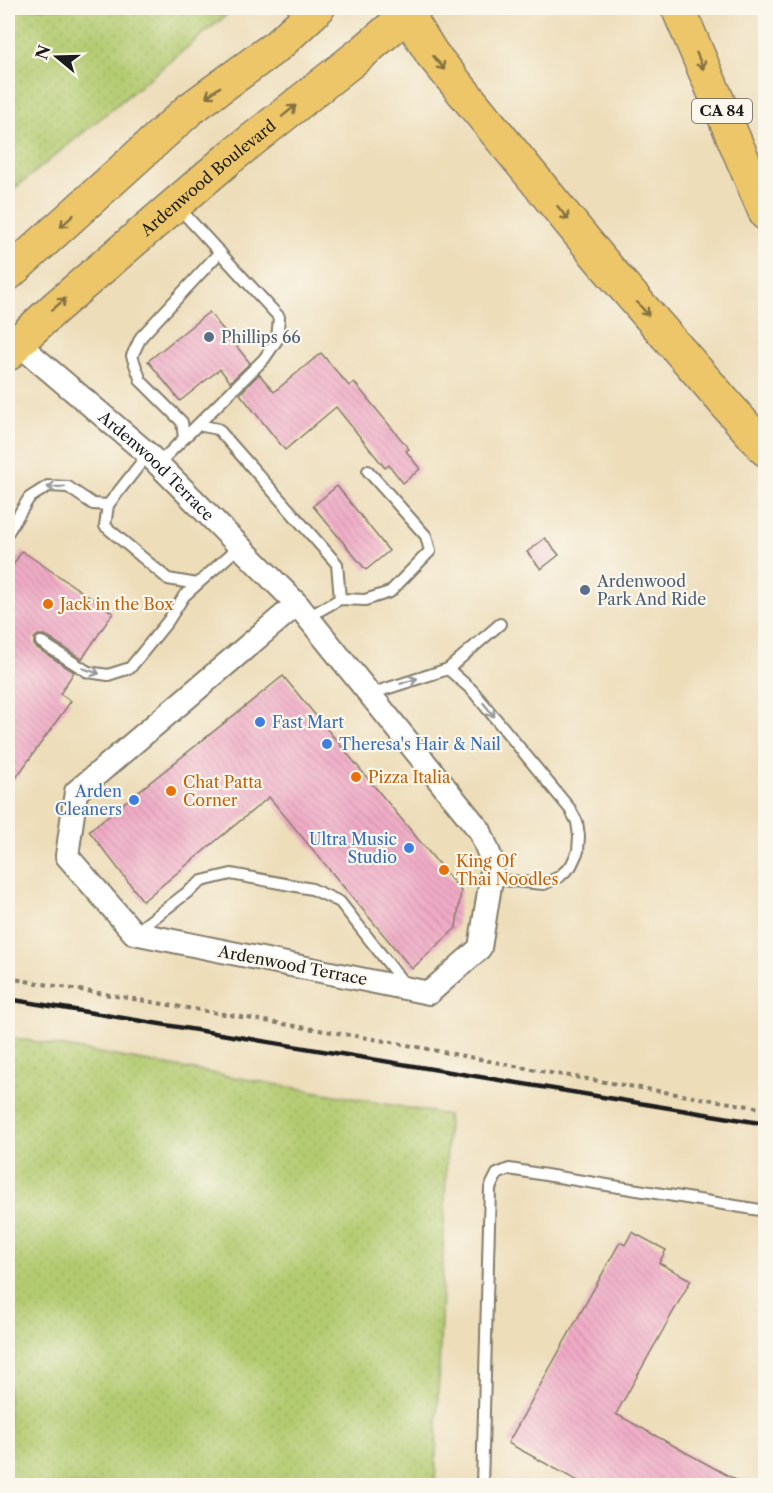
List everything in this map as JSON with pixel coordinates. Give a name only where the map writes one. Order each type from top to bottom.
[{"type":"main road","points":[[8,274],[190,109],[278,45],[318,8]]},
{"type":"main road","name":"CA 84","points":[[678,8],[765,214]]},
{"type":"main road","name":"CA 84","points":[[702,8],[765,158]]},
{"type":"main road","points":[[408,10],[432,54],[605,265],[765,450]]},
{"type":"main road","name":"Ardenwood Boulevard","points":[[10,345],[227,160],[372,45],[408,10]]},
{"type":"street","name":"Ardenwood Terrace","points":[[10,345],[153,459],[303,611],[480,831],[492,861],[480,948],[429,993],[134,933]]},
{"type":"street","points":[[134,933],[67,856],[76,792],[303,611]]},
{"type":"lane","points":[[175,205],[279,317],[277,340],[264,359],[198,425],[184,438],[153,459],[108,505],[105,526],[168,579],[197,584]]},
{"type":"lane","points":[[184,438],[182,422],[141,381],[132,356],[141,337],[220,252]]},
{"type":"lane","points":[[198,425],[218,429],[337,564],[340,599]]},
{"type":"lane","points":[[303,611],[340,599],[365,600],[390,592],[430,551],[426,536],[368,471]]},
{"type":"lane","points":[[8,532],[29,498],[48,486],[68,487],[93,504],[108,505]]},
{"type":"lane","points":[[41,642],[88,672],[108,675],[130,668],[168,621],[183,596],[240,546]]},
{"type":"lane","points":[[370,694],[448,669],[500,624]]},
{"type":"lane","points":[[448,669],[472,690],[570,809],[577,822],[578,851],[571,866],[559,878],[544,884],[491,879]]},
{"type":"lane","points":[[134,933],[202,881],[231,874],[312,889],[340,902],[408,989]]},
{"type":"lane","points":[[482,1485],[490,1188],[497,1174],[509,1169],[765,1211]]},
{"type":"path","points":[[8,978],[397,1043],[551,1073],[765,1109]]},
{"type":"green space","points":[[8,8],[235,8],[8,194]]},
{"type":"green space","points":[[8,1037],[448,1115],[435,1485],[8,1485]]},
{"type":"building","points":[[209,312],[250,363],[230,382],[220,369],[180,401],[148,361]]},
{"type":"building","points":[[321,353],[349,386],[354,382],[409,449],[406,451],[420,469],[403,483],[389,465],[385,468],[336,407],[285,450],[240,394],[259,374],[274,392]]},
{"type":"building","points":[[337,486],[389,551],[366,570],[313,506]]},
{"type":"building","points":[[545,538],[559,555],[541,569],[527,552]]},
{"type":"building","points":[[22,551],[113,613],[82,659],[45,635],[38,635],[34,638],[34,645],[37,648],[74,672],[60,694],[71,701],[8,789],[8,628],[12,627],[15,621],[14,616],[8,613],[8,573]]},
{"type":"building","points":[[283,676],[461,891],[456,928],[412,969],[269,797],[143,901],[89,831]]},
{"type":"building","points":[[632,1232],[666,1250],[659,1263],[691,1280],[616,1414],[745,1485],[585,1485],[508,1443],[620,1242],[625,1245]]},
{"type":"railway","points":[[8,999],[766,1124]]},
{"type":"place","name":"Phillips 66","points":[[209,337]]},
{"type":"place","name":"Ardenwood Park And Ride","points":[[585,590]]},
{"type":"place","name":"Jack in the Box","points":[[48,604]]},
{"type":"place","name":"Fast Mart","points":[[260,722]]},
{"type":"place","name":"Theresa's Hair & Nail","points":[[327,744]]},
{"type":"place","name":"Pizza Italia","points":[[356,777]]},
{"type":"place","name":"Chat Patta Corner","points":[[171,791]]},
{"type":"place","name":"Arden Cleaners","points":[[134,800]]},
{"type":"place","name":"Ultra Music Studio","points":[[409,848]]},
{"type":"place","name":"King Of Thai Noodles","points":[[444,870]]}]
